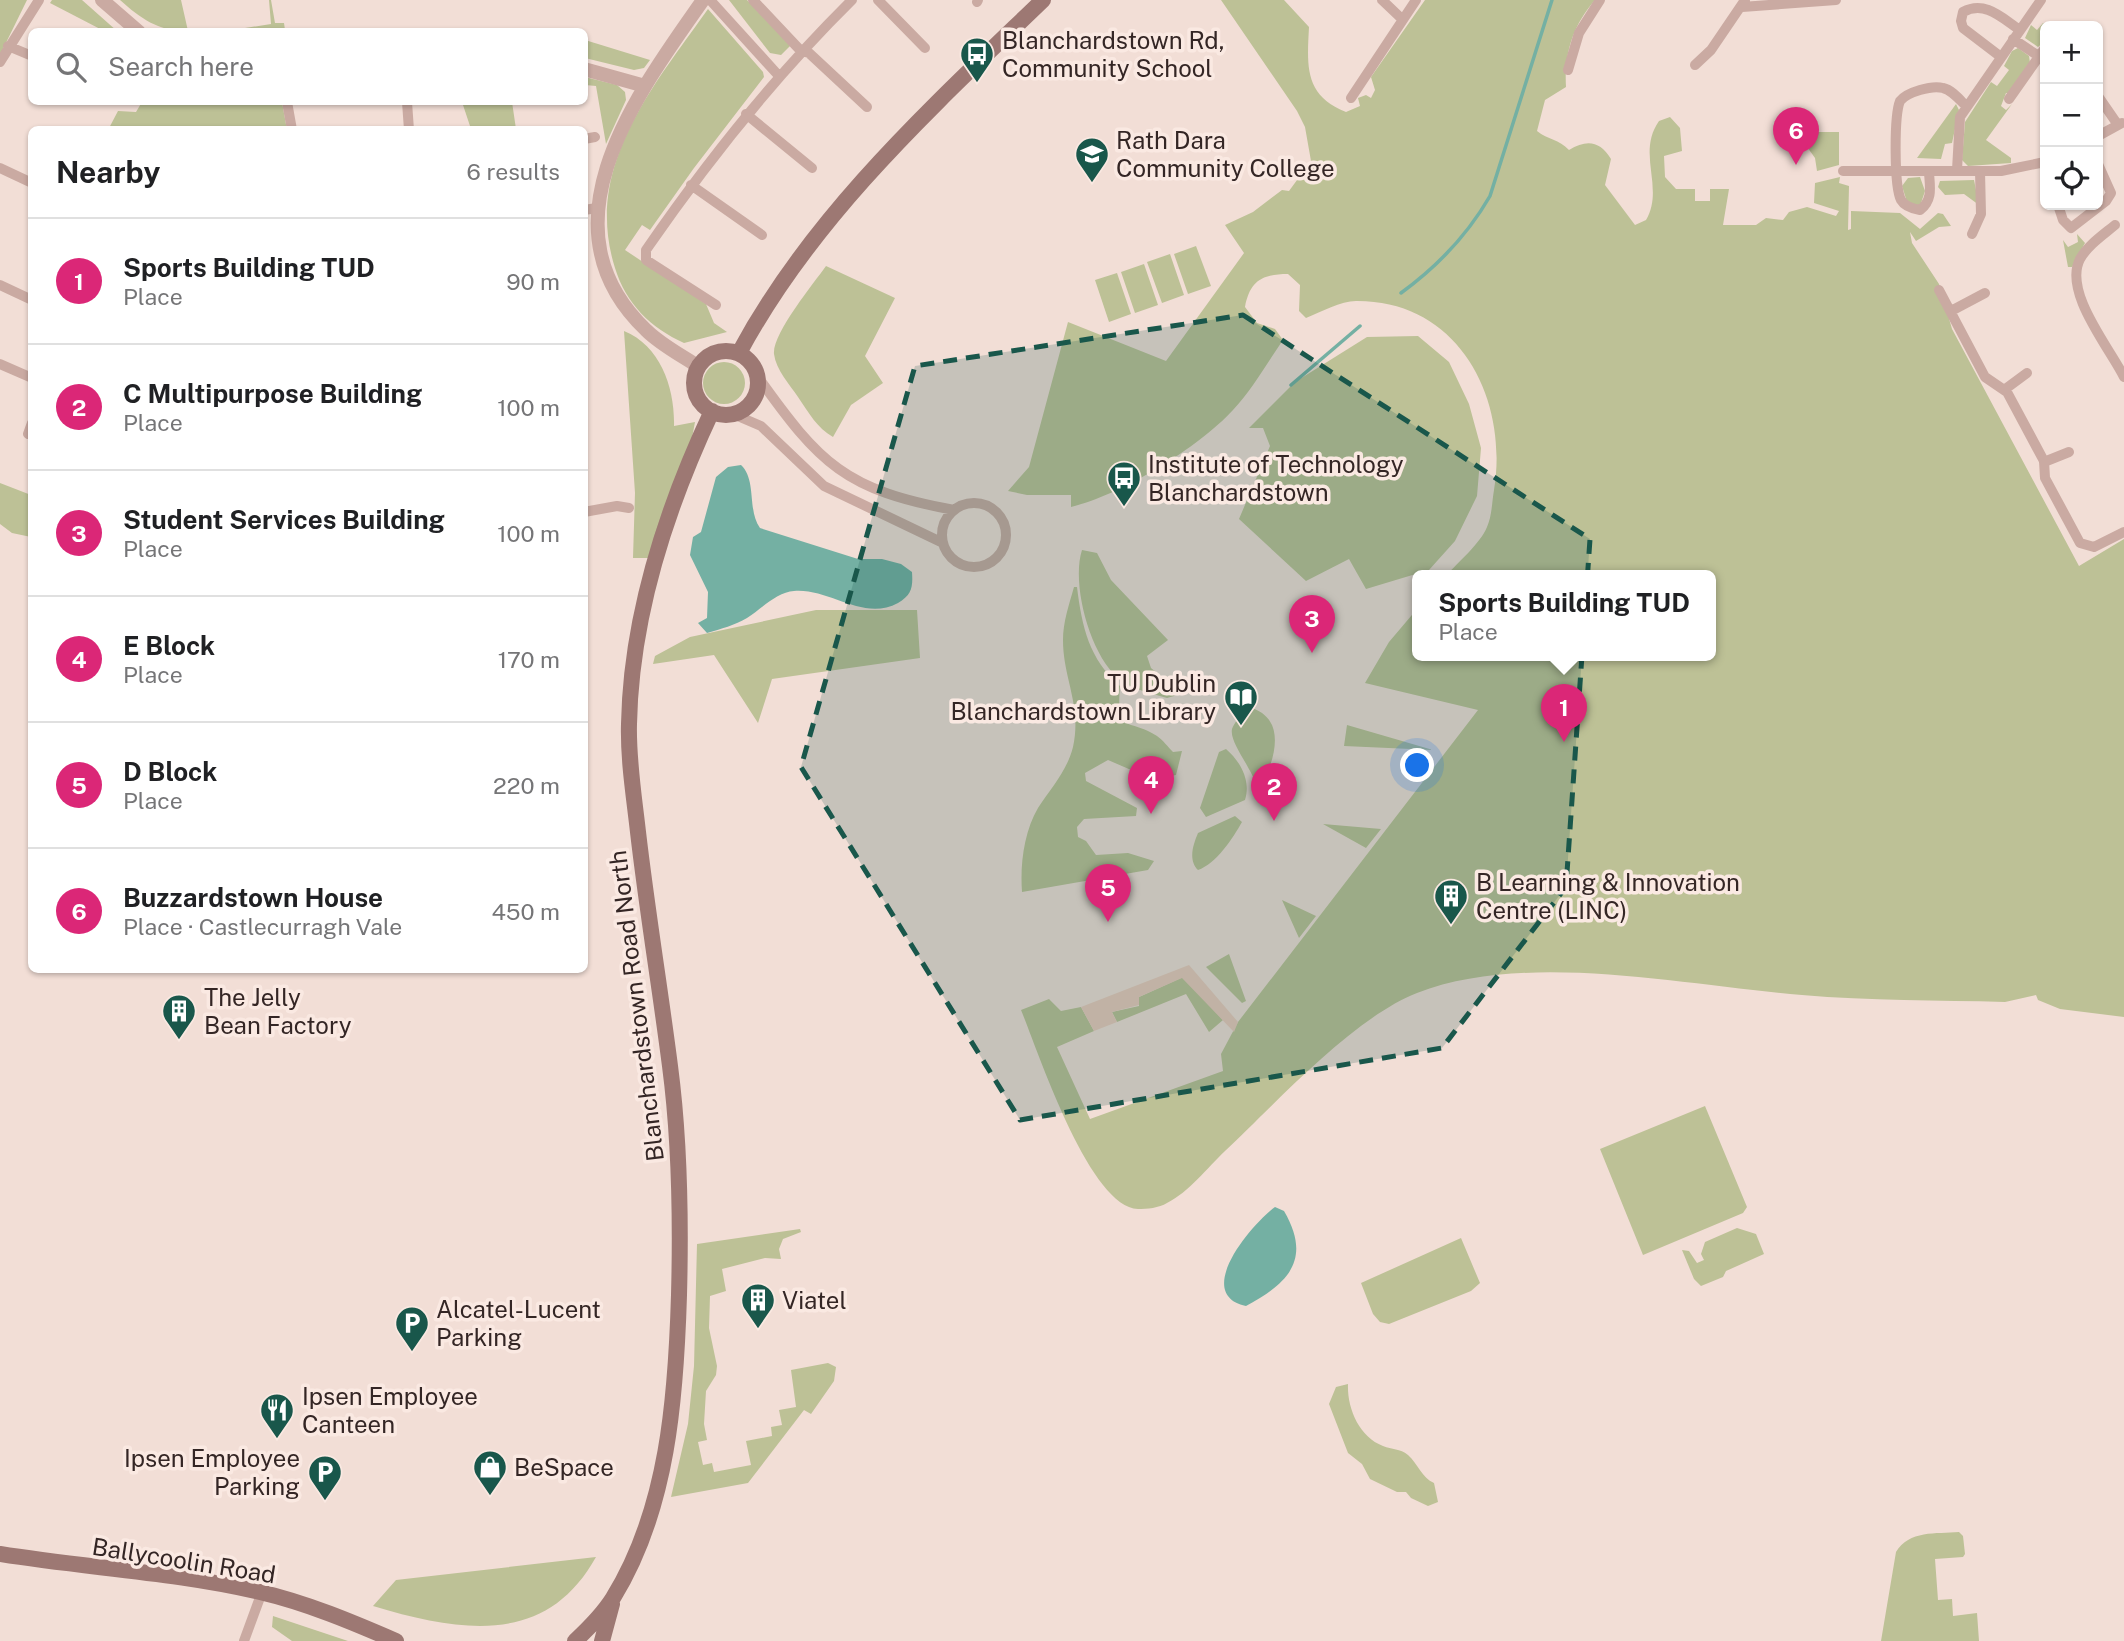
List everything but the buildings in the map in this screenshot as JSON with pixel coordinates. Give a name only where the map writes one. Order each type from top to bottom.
[{"type":"main road","points":[[739,353],[778,288],[864,178],[1043,0]]},
{"type":"main road","points":[[717,352],[739,353],[748,359],[758,377],[755,396],[750,404],[733,414],[712,411],[697,396],[694,386],[699,367],[717,352]]},
{"type":"main road","name":"Blanchardstown Road North","points":[[602,1641],[613,1598],[636,1549],[649,1512],[671,1422],[678,1359],[681,1244],[677,1129],[632,778],[629,726],[631,684],[654,560],[672,502],[712,411]]},
{"type":"main road","name":"Ballycoolin Road","points":[[0,1554],[207,1581],[262,1592],[340,1616],[397,1641]]},
{"type":"main road","name":"Blanchardstown Road North","points":[[575,1641],[613,1598]]},
{"type":"street","points":[[0,62],[39,0]]},
{"type":"street","points":[[102,0],[134,28]]},
{"type":"street","points":[[699,367],[648,332],[621,300],[602,254],[591,209],[611,152],[645,86],[703,0]]},
{"type":"street","points":[[710,0],[779,76]]},
{"type":"street","points":[[753,0],[801,51],[809,53],[867,107]]},
{"type":"street","points":[[716,305],[646,260],[646,250],[691,185],[746,114],[801,51],[852,0]]},
{"type":"street","points":[[878,0],[925,48]]},
{"type":"street","points":[[1382,0],[1402,19]]},
{"type":"street","points":[[1351,98],[1416,0]]},
{"type":"street","points":[[1568,70],[1579,33],[1600,0]]},
{"type":"street","points":[[1696,65],[1711,50],[1744,3],[1836,0]]},
{"type":"street","points":[[1957,170],[1957,129],[1966,106],[2041,0]]},
{"type":"street","points":[[2001,57],[1963,28],[1963,12],[1972,7],[1984,7],[2040,53]]},
{"type":"street","points":[[8,46],[28,54]]},
{"type":"street","points":[[2009,99],[2040,59]]},
{"type":"street","points":[[588,70],[645,86]]},
{"type":"street","points":[[1929,173],[1930,196],[1920,210],[1901,200],[1897,172],[1898,106],[1904,95],[1940,87],[1947,89],[1966,106]]},
{"type":"street","points":[[2103,102],[2121,124],[2103,133]]},
{"type":"street","points":[[288,105],[291,126]]},
{"type":"street","points":[[407,105],[409,126]]},
{"type":"street","points":[[746,114],[812,168]]},
{"type":"street","points":[[1843,171],[1929,173],[2015,170],[2040,165]]},
{"type":"street","points":[[0,167],[28,181]]},
{"type":"street","points":[[1972,234],[1981,214],[1980,171]]},
{"type":"street","points":[[2103,174],[2111,193],[2103,203]]},
{"type":"street","points":[[691,185],[762,235]]},
{"type":"street","points":[[2060,210],[2063,220],[2071,228],[2094,210]]},
{"type":"street","points":[[2115,225],[2089,247],[2079,261],[2075,281],[2081,300],[2119,353],[2124,377]]},
{"type":"street","points":[[0,285],[28,298]]},
{"type":"street","points":[[1939,290],[1985,377],[2004,390],[2044,462],[2045,478],[2080,543],[2094,547],[2124,531]]},
{"type":"street","points":[[1951,311],[1985,293]]},
{"type":"street","points":[[0,364],[28,376]]},
{"type":"street","points":[[2004,390],[2027,373]]},
{"type":"street","points":[[758,377],[807,444],[843,473],[888,494],[954,509]]},
{"type":"street","points":[[733,414],[761,426],[824,486],[849,501],[943,543]]},
{"type":"street","points":[[2044,462],[2069,452]]},
{"type":"street","points":[[969,503],[989,506],[1004,521],[1006,542],[996,558],[978,567],[959,563],[951,557],[943,543],[944,522],[954,509],[969,503]]},
{"type":"street","points":[[588,511],[617,506],[629,508]]},
{"type":"street","points":[[244,1641],[262,1592]]},
{"type":"highlighted area","points":[[1243,315],[1590,539],[1566,887],[1442,1048],[1020,1120],[801,767],[915,366]]},
{"type":"green space","points":[[0,0],[27,0],[0,55]]},
{"type":"green space","points":[[52,0],[82,0],[114,28],[98,28],[50,3]]},
{"type":"green space","points":[[120,0],[181,0],[187,28],[160,27]]},
{"type":"green space","points":[[269,0],[275,23],[284,23],[285,28],[245,28],[271,24]]},
{"type":"green space","points":[[729,0],[747,0],[791,45],[781,55],[770,53]]},
{"type":"green space","points":[[1221,0],[1284,0],[1309,27],[1309,67],[1315,88],[1332,105],[1346,112],[1360,106],[1358,98],[1366,95],[1371,98],[1375,90],[1371,77],[1425,0],[1595,0],[1581,20],[1568,52],[1566,87],[1545,100],[1537,131],[1569,150],[1587,143],[1602,148],[1611,159],[1605,185],[1635,225],[1646,220],[1651,208],[1653,195],[1650,146],[1653,133],[1659,121],[1670,117],[1680,128],[1682,151],[1664,156],[1665,177],[1676,189],[1695,189],[1695,201],[1710,201],[1710,189],[1729,189],[1723,225],[1756,225],[1766,218],[1783,220],[1789,212],[1807,207],[1836,216],[1839,211],[1814,203],[1815,183],[1840,177],[1839,183],[1849,186],[1848,230],[1851,229],[1851,211],[1900,213],[1920,229],[1938,213],[1943,214],[1951,226],[1939,227],[1916,241],[1910,232],[1912,243],[1939,284],[1952,329],[2079,566],[2124,539],[2124,1017],[2060,1009],[2038,1000],[2036,995],[2005,1002],[1853,998],[1757,991],[1608,974],[1557,972],[1461,980],[1417,993],[1367,1021],[1316,1063],[1190,1186],[1167,1203],[1138,1209],[1120,1202],[1101,1183],[1068,1124],[1021,1010],[1049,999],[1061,1011],[1081,1007],[1094,1031],[1057,1047],[1090,1119],[1223,1071],[1221,1054],[1238,1022],[1478,710],[1365,683],[1389,642],[1412,615],[1412,661],[1716,661],[1716,570],[1452,570],[1487,527],[1497,456],[1493,422],[1484,390],[1469,361],[1449,336],[1423,317],[1392,305],[1350,301],[1306,318],[1299,311],[1300,285],[1288,274],[1259,281],[1250,291],[1245,307],[1257,323],[1275,329],[1283,340],[1240,402],[1200,440],[1135,481],[1071,507],[1071,495],[1027,495],[1008,491],[1029,467],[1068,322],[1166,361],[1244,253],[1225,225],[1253,212],[1282,190],[1289,191],[1311,161],[1305,127],[1297,111]]},
{"type":"green space","points":[[708,9],[763,72],[764,77],[650,230],[642,225],[625,250],[706,304],[714,323],[727,332],[684,343],[651,322],[626,293],[615,268],[608,231],[608,196],[616,162],[629,130],[666,68]]},
{"type":"green space","points":[[2031,25],[2037,30],[2040,26],[2038,47],[2025,38]]},
{"type":"green space","points":[[588,41],[650,60],[644,68],[634,70],[588,59]]},
{"type":"green space","points":[[2018,48],[2029,56],[2030,63],[2010,93],[2006,93],[2001,106],[2006,110],[2012,104],[1986,140],[2011,158],[2011,163],[1968,166],[1962,160],[1965,122],[1991,82],[1997,86],[2009,70],[2004,66],[2012,51]]},
{"type":"green space","points":[[588,78],[617,85],[625,92],[626,100],[606,144],[596,86],[588,85]]},
{"type":"green space","points":[[1956,104],[1959,110],[1952,143],[1945,144],[1941,159],[1917,158]]},
{"type":"green space","points":[[140,105],[283,105],[286,126],[110,126],[118,111],[136,112]]},
{"type":"green space","points":[[463,105],[512,105],[516,126],[470,126]]},
{"type":"green space","points":[[1815,132],[1839,132],[1839,165],[1817,171],[1815,158],[1805,144]]},
{"type":"green space","points":[[1920,177],[1925,191],[1920,206],[1907,202],[1902,186],[1908,178]]},
{"type":"green space","points":[[1974,180],[1979,205],[1964,194],[1945,195],[1938,187],[1940,181]]},
{"type":"green space","points":[[2077,234],[2085,243],[2072,267],[2068,267],[2063,240],[2068,247],[2078,242]]},
{"type":"green space","points":[[1196,246],[1211,286],[1188,294],[1174,254]]},
{"type":"green space","points":[[1170,254],[1184,295],[1162,303],[1147,262]]},
{"type":"green space","points":[[1144,264],[1158,305],[1135,313],[1121,272]]},
{"type":"green space","points":[[826,266],[895,298],[865,356],[883,383],[851,405],[833,437],[822,429],[810,414],[780,371],[774,354],[775,345],[786,322]]},
{"type":"green space","points":[[1117,273],[1131,314],[1109,322],[1095,280]]},
{"type":"green space","points":[[624,331],[648,347],[663,370],[672,398],[674,426],[695,422],[692,438],[648,558],[633,558],[635,493]]},
{"type":"green space","points":[[1418,336],[1449,362],[1469,404],[1481,448],[1477,496],[1455,541],[1429,570],[1412,570],[1412,575],[1366,589],[1349,559],[1306,581],[1239,519],[1270,446],[1263,428],[1249,428],[1295,382],[1367,337]]},
{"type":"green space","points":[[724,362],[739,368],[745,383],[739,398],[724,404],[709,398],[703,383],[709,368]]},
{"type":"green space","points":[[0,483],[28,494],[28,536],[12,533],[0,524]]},
{"type":"green space","points":[[1082,550],[1097,553],[1111,580],[1168,640],[1147,656],[1151,668],[1177,689],[1174,696],[1167,698],[1134,688],[1117,677],[1107,666],[1091,635],[1081,599],[1079,564]]},
{"type":"green space","points":[[1074,587],[1077,587],[1081,616],[1094,653],[1109,676],[1120,686],[1122,719],[1157,736],[1173,752],[1182,751],[1176,775],[1152,779],[1108,760],[1085,773],[1086,781],[1137,808],[1136,816],[1084,819],[1077,827],[1078,837],[1086,841],[1096,855],[1128,853],[1154,861],[1148,870],[1022,892],[1022,859],[1029,827],[1038,808],[1063,772],[1073,747],[1074,705],[1063,640],[1065,620]]},
{"type":"green space","points":[[816,610],[917,610],[920,658],[772,679],[758,723],[714,655],[653,664],[655,656],[690,637]]},
{"type":"green space","points":[[1252,708],[1263,714],[1274,731],[1274,753],[1261,786],[1256,786],[1232,735],[1232,729],[1244,710]]},
{"type":"green space","points":[[1347,725],[1433,750],[1344,746]]},
{"type":"green space","points":[[1226,749],[1236,760],[1246,779],[1245,800],[1206,817],[1200,808],[1219,752]]},
{"type":"green space","points":[[1235,816],[1242,822],[1234,835],[1211,862],[1198,870],[1192,857],[1198,833]]},
{"type":"green space","points":[[1323,824],[1381,829],[1366,848]]},
{"type":"green space","points":[[1282,900],[1316,916],[1299,938]]},
{"type":"green space","points":[[1229,954],[1246,1001],[1242,1003],[1206,967]]},
{"type":"green space","points":[[1183,977],[1223,1020],[1209,1032],[1186,994],[1117,1022],[1112,1012],[1139,1006],[1139,997]]},
{"type":"green space","points":[[1705,1106],[1747,1207],[1743,1213],[1643,1255],[1600,1149]]},
{"type":"green space","points":[[1737,1228],[1756,1234],[1764,1254],[1701,1286],[1694,1279],[1682,1250],[1689,1251],[1697,1263],[1704,1260],[1701,1254],[1705,1242]]},
{"type":"green space","points":[[800,1229],[801,1232],[783,1239],[779,1249],[781,1259],[765,1258],[722,1269],[726,1291],[710,1296],[709,1328],[717,1366],[716,1375],[706,1391],[704,1424],[707,1440],[698,1442],[703,1465],[712,1463],[714,1472],[751,1465],[746,1441],[772,1436],[771,1427],[782,1425],[779,1410],[796,1407],[791,1370],[828,1363],[836,1367],[834,1381],[811,1414],[804,1410],[748,1483],[671,1497],[688,1424],[694,1366],[697,1244]]},
{"type":"green space","points":[[1461,1238],[1480,1283],[1471,1291],[1389,1324],[1380,1322],[1373,1314],[1361,1283]]},
{"type":"green space","points":[[1348,1384],[1352,1412],[1361,1429],[1375,1442],[1408,1455],[1426,1478],[1434,1483],[1438,1502],[1428,1506],[1411,1498],[1406,1492],[1397,1492],[1370,1479],[1362,1464],[1348,1453],[1329,1404],[1336,1387]]},
{"type":"green space","points":[[1959,1532],[1963,1536],[1963,1557],[1935,1559],[1938,1600],[1952,1599],[1953,1616],[1977,1613],[1979,1641],[1881,1641],[1896,1552],[1901,1545],[1908,1540],[1932,1533]]},
{"type":"green space","points":[[596,1557],[577,1584],[555,1604],[531,1617],[504,1624],[475,1626],[443,1623],[373,1606],[396,1580]]},
{"type":"green space","points":[[273,1616],[348,1641],[292,1641],[272,1627]]},
{"type":"shaded area","points":[[1189,965],[1238,1022],[1234,1032],[1182,978],[1139,997],[1139,1005],[1112,1012],[1117,1022],[1094,1031],[1081,1007]]},
{"type":"water","points":[[741,465],[749,479],[754,513],[760,528],[858,559],[882,559],[901,564],[912,572],[909,594],[898,603],[872,609],[807,591],[788,592],[742,620],[707,633],[698,623],[707,618],[708,592],[690,555],[693,537],[701,532],[716,477],[728,467]]},
{"type":"water","points":[[1275,1207],[1284,1211],[1292,1228],[1296,1256],[1292,1268],[1274,1288],[1246,1306],[1231,1299],[1225,1288],[1225,1274],[1241,1243]]},
{"type":"waterway","points":[[1401,293],[1451,249],[1490,196],[1552,0]]},
{"type":"waterway","points":[[1291,385],[1360,326]]},
{"type":"place","name":"Blanchardstown Rd, Community School","points":[[977,84]]},
{"type":"place","name":"Buzzardstown House","points":[[1796,165]]},
{"type":"place","name":"Rath Dara Community College","points":[[1092,184]]},
{"type":"place","name":"Institute of Technology Blanchardstown","points":[[1124,508]]},
{"type":"place","name":"Student Services Building","points":[[1312,653]]},
{"type":"place","name":"TU Dublin Blanchardstown Library","points":[[1241,727]]},
{"type":"place","name":"Sports Building TUD","points":[[1564,742]]},
{"type":"place","name":"E Block","points":[[1151,814]]},
{"type":"place","name":"C Multipurpose Building","points":[[1274,821]]},
{"type":"place","name":"D Block","points":[[1108,922]]},
{"type":"place","name":"B Learning & Innovation Centre (LINC)","points":[[1451,926]]},
{"type":"place","name":"The Jelly Bean Factory","points":[[179,1041]]},
{"type":"place","name":"Viatel","points":[[758,1330]]},
{"type":"place","name":"Alcatel-Lucent Parking","points":[[412,1353]]},
{"type":"place","name":"Ipsen Employee Canteen","points":[[277,1440]]},
{"type":"place","name":"BeSpace","points":[[490,1497]]},
{"type":"place","name":"Ipsen Employee Parking","points":[[325,1502]]}]
